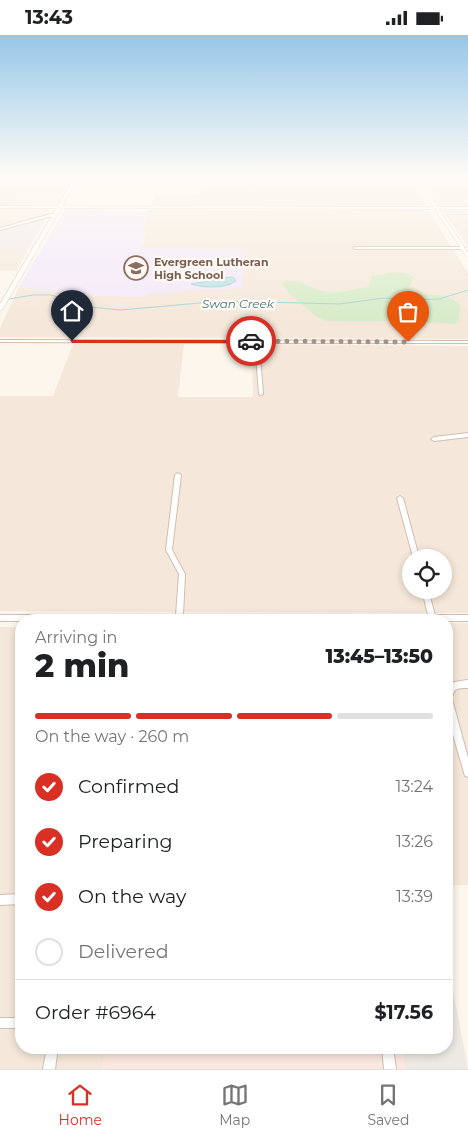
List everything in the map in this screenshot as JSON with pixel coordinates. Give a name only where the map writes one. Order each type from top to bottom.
[{"type":"main road","points":[[0,309],[49,223]]},
{"type":"street","points":[[0,229],[20,223]]},
{"type":"street","points":[[446,223],[468,256]]},
{"type":"street","points":[[355,247],[462,247]]},
{"type":"street","points":[[0,341],[468,342]]},
{"type":"street","points":[[257,341],[260,394]]},
{"type":"street","points":[[434,439],[468,435]]},
{"type":"street","points":[[178,475],[169,550],[182,574],[181,614]]},
{"type":"street","points":[[400,498],[414,549]]},
{"type":"street","points":[[427,599],[431,614]]},
{"type":"street","points":[[0,618],[15,618]]},
{"type":"street","points":[[453,618],[468,618]]},
{"type":"street","points":[[453,687],[459,684],[468,684]]},
{"type":"street","points":[[453,718],[468,773]]},
{"type":"street","points":[[0,900],[15,899]]},
{"type":"street","points":[[0,1023],[15,1023]]},
{"type":"street","points":[[49,1069],[52,1054]]},
{"type":"street","points":[[389,1054],[390,1069]]},
{"type":"shaded area","points":[[0,223],[22,223],[0,230]]},
{"type":"shaded area","points":[[22,223],[43,223],[28,249],[0,249],[0,230]]},
{"type":"shaded area","name":"Evergreen Lutheran High School","points":[[57,223],[145,223],[143,248],[242,249],[243,288],[149,293],[142,297],[84,295],[19,287]]},
{"type":"shaded area","points":[[146,223],[436,223],[468,273],[468,339],[0,337],[0,328],[19,287],[84,295],[142,297],[242,249],[143,248]]},
{"type":"shaded area","points":[[451,223],[468,223],[468,247]]},
{"type":"shaded area","points":[[0,249],[28,249],[17,271],[0,271]]},
{"type":"shaded area","points":[[73,344],[184,344],[178,397],[253,397],[252,344],[468,346],[468,613],[0,611],[0,396],[53,396]]},
{"type":"shaded area","points":[[453,623],[468,623],[468,885],[453,885]]},
{"type":"shaded area","points":[[0,627],[15,627],[15,1054],[104,1054],[103,1069],[0,1069]]},
{"type":"shaded area","points":[[453,990],[468,1069],[405,1069],[403,1054],[453,1054]]},
{"type":"shaded area","points":[[104,1054],[403,1054],[405,1069],[103,1069]]},
{"type":"green space","points":[[396,272],[409,274],[414,277],[409,288],[415,292],[441,295],[454,300],[460,306],[459,321],[455,324],[392,321],[327,321],[317,317],[293,297],[281,283],[287,281],[298,282],[326,292],[348,291],[369,287],[372,276]]},
{"type":"water","points":[[233,277],[236,281],[221,287],[191,284]]},
{"type":"waterway","name":"Swan Creek","points":[[9,299],[33,295],[51,295],[91,307],[120,310],[223,301],[339,304],[384,298],[409,300],[439,299],[468,290]]},
{"type":"way so far","points":[[251,341],[408,342]]},
{"type":"place","name":"Evergreen Lutheran High School","points":[[136,268]]},
{"type":"route","points":[[72,341],[251,341]]}]
